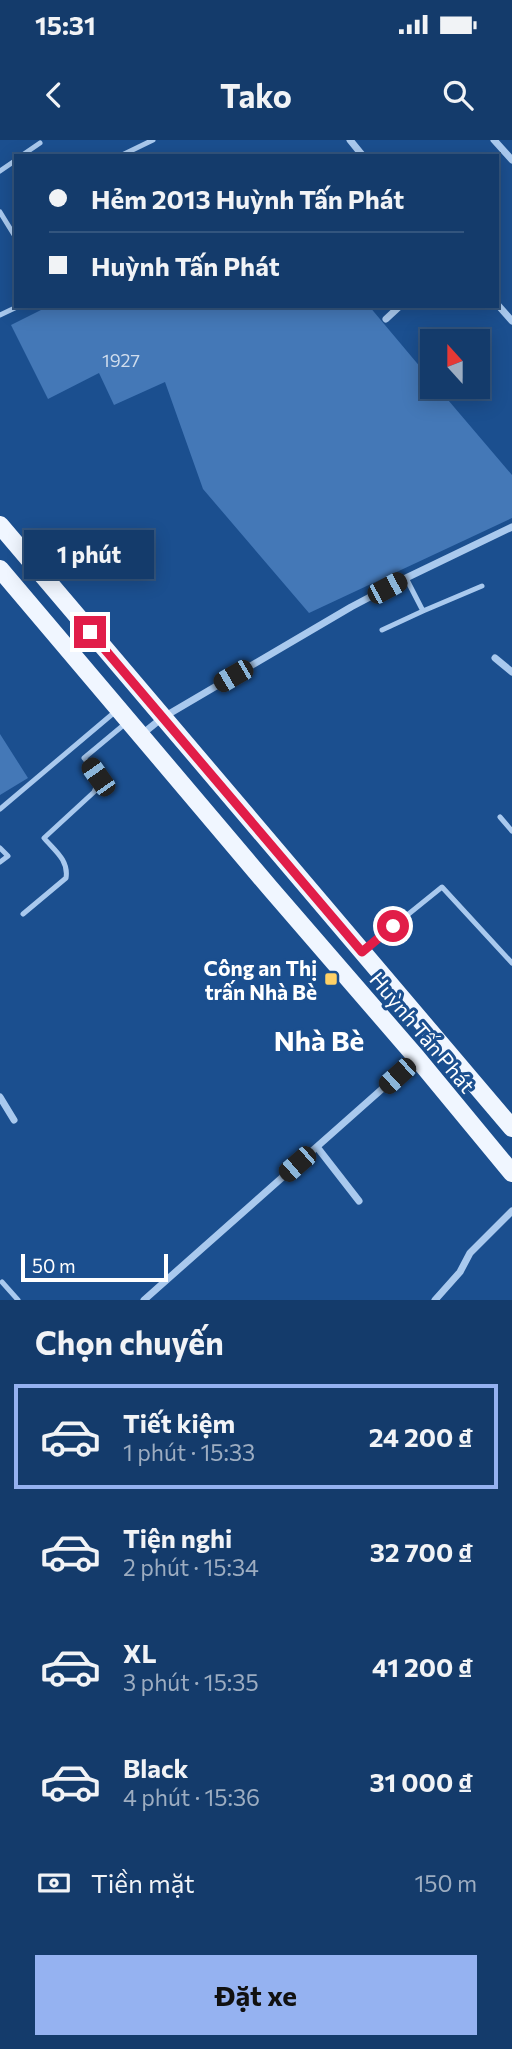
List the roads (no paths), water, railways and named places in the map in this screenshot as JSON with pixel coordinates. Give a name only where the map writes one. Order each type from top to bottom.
[{"type":"main road","name":"Huỳnh Tấn Phát","points":[[0,525],[512,1128]]},
{"type":"main road","name":"Huỳnh Tấn Phát","points":[[0,569],[512,1173]]},
{"type":"street","points":[[350,140],[361,154]]},
{"type":"street","points":[[494,140],[512,160]]},
{"type":"street","points":[[499,306],[512,321]]},
{"type":"street","points":[[386,318],[398,308]]},
{"type":"street","points":[[140,735],[162,718],[405,578],[512,527]]},
{"type":"street","points":[[495,658],[512,672]]},
{"type":"street","points":[[144,1300],[417,1058]]},
{"type":"street","points":[[0,1097],[14,1120]]},
{"type":"street","points":[[317,1147],[359,1201]]},
{"type":"street","points":[[435,1300],[460,1272],[470,1253],[512,1211]]},
{"type":"lane","points":[[124,154],[153,140]]},
{"type":"lane","points":[[24,154],[40,143]]},
{"type":"lane","points":[[0,212],[14,230]]},
{"type":"lane","points":[[405,578],[423,611]]},
{"type":"lane","points":[[382,630],[482,586]]},
{"type":"lane","points":[[0,809],[123,715]]},
{"type":"lane","points":[[23,914],[66,878],[65,862],[44,838],[94,792],[99,782],[98,777],[84,758],[123,715]]},
{"type":"lane","points":[[500,817],[512,831]]},
{"type":"lane","points":[[0,848],[8,856],[0,862]]},
{"type":"lane","points":[[362,952],[442,887],[512,963]]},
{"type":"lane","points":[[2,1282],[18,1300]]},
{"type":"place","name":"Công an Thị trấn Nhà Bè","points":[[331,979]]},
{"type":"district","name":"Nhà Bè","points":[[319,1040]]}]
